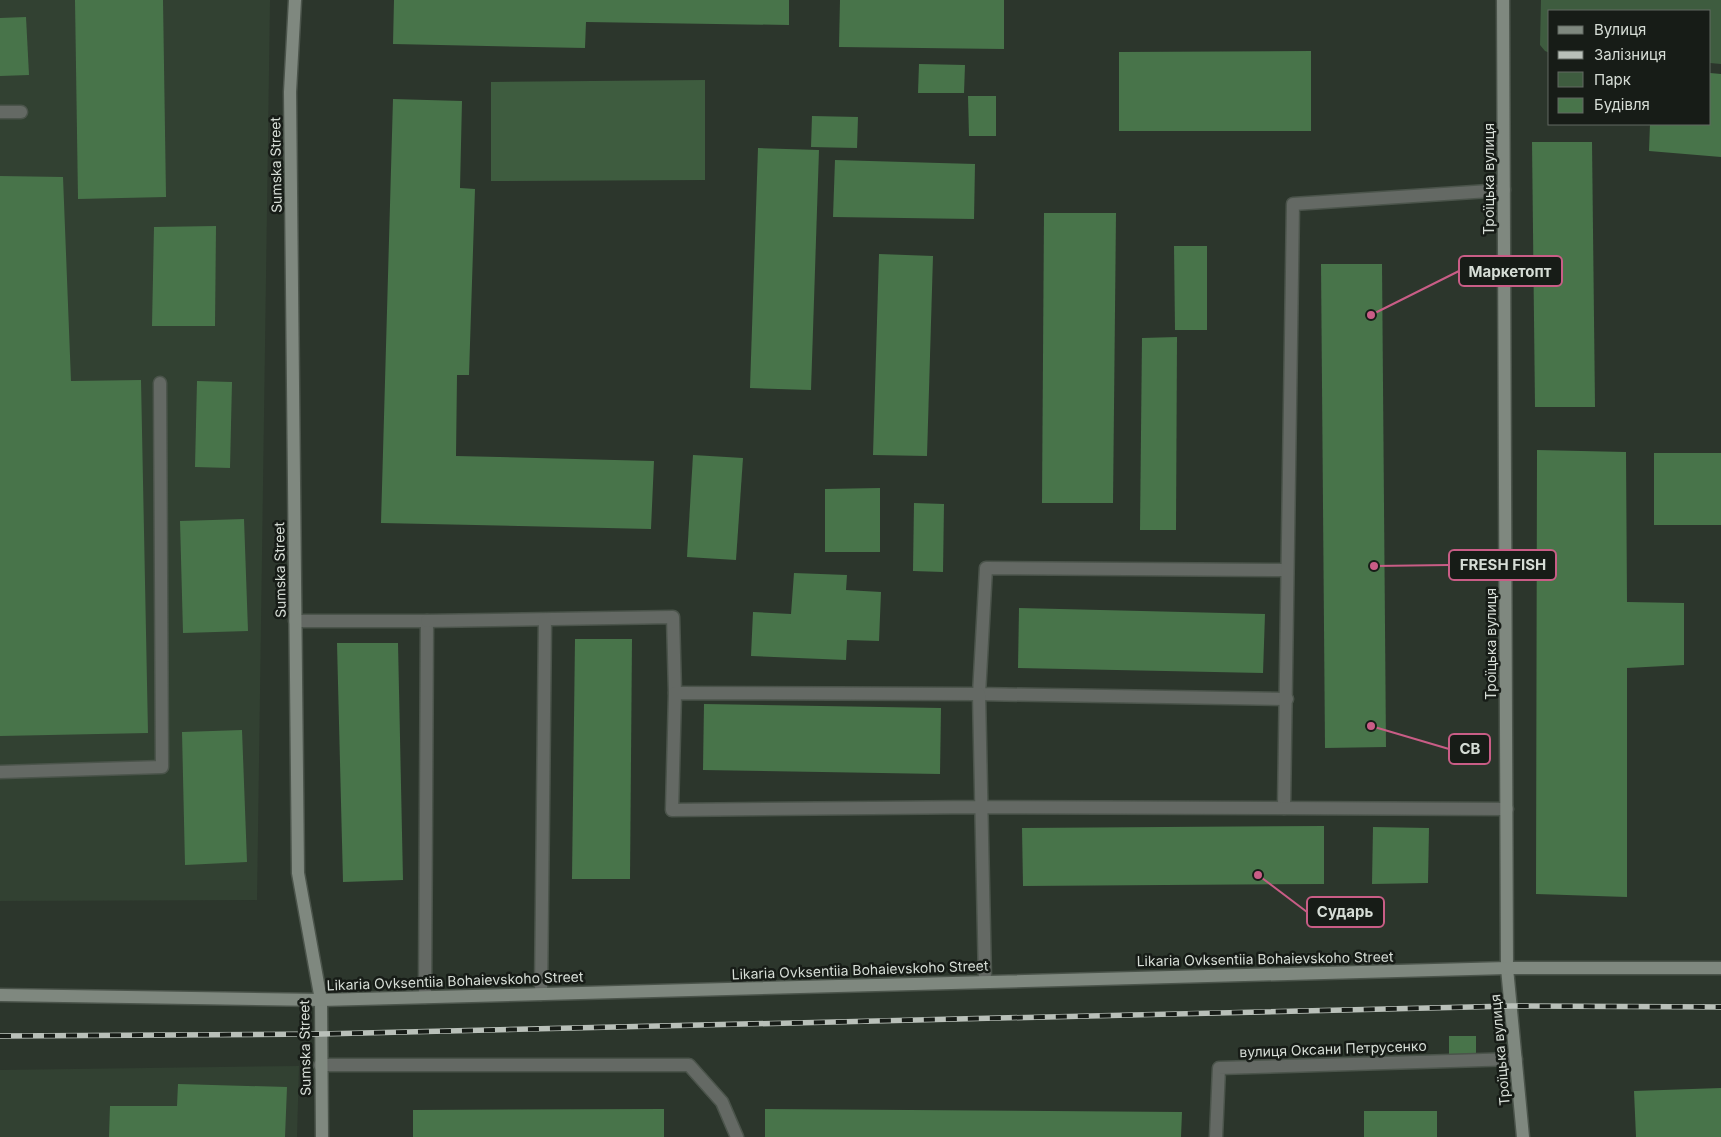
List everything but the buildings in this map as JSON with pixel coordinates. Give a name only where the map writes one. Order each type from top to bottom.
[{"type":"street","name":"Sumska Street","points":[[295,0],[290,92],[298,873],[321,1000],[322,1137]]},
{"type":"street","name":"Троїцька вулиця","points":[[1503,0],[1507,968],[1523,1137]]},
{"type":"street","points":[[0,112],[21,112]]},
{"type":"street","points":[[1284,808],[1293,204],[1504,190]]},
{"type":"street","points":[[0,772],[162,767],[160,383]]},
{"type":"street","points":[[985,981],[979,694],[986,568],[1287,570]]},
{"type":"street","points":[[295,621],[545,620],[673,617],[675,693],[672,810],[980,807],[1507,809]]},
{"type":"street","points":[[541,994],[545,620]]},
{"type":"street","points":[[425,997],[427,621]]},
{"type":"street","points":[[675,693],[979,694],[1287,699]]},
{"type":"street","name":"Likaria Ovksentiia Bohaievskoho Street","points":[[0,996],[321,1000],[1507,968],[1721,968]]},
{"type":"street","name":"вулиця Оксани Петрусенко","points":[[1216,1137],[1219,1068],[1516,1059]]},
{"type":"street","points":[[320,1065],[689,1064],[722,1102],[737,1137]]},
{"type":"shaded area","points":[[0,0],[270,0],[257,900],[0,901]]},
{"type":"shaded area","points":[[299,1066],[297,1137],[0,1137],[0,1070]]},
{"type":"green space","points":[[1541,0],[1721,0],[1721,64],[1711,63],[1711,10],[1548,10],[1548,52],[1540,45]]},
{"type":"green space","points":[[705,80],[705,180],[491,181],[491,82]]},
{"type":"railway","points":[[0,1036],[321,1034],[1512,1006],[1721,1007]]},
{"type":"place","name":"Маркетопт","points":[[1371,315]]},
{"type":"place","name":"FRESH FISH","points":[[1374,566]]},
{"type":"place","name":"СВ","points":[[1371,726]]},
{"type":"place","name":"Сударь","points":[[1258,875]]}]
